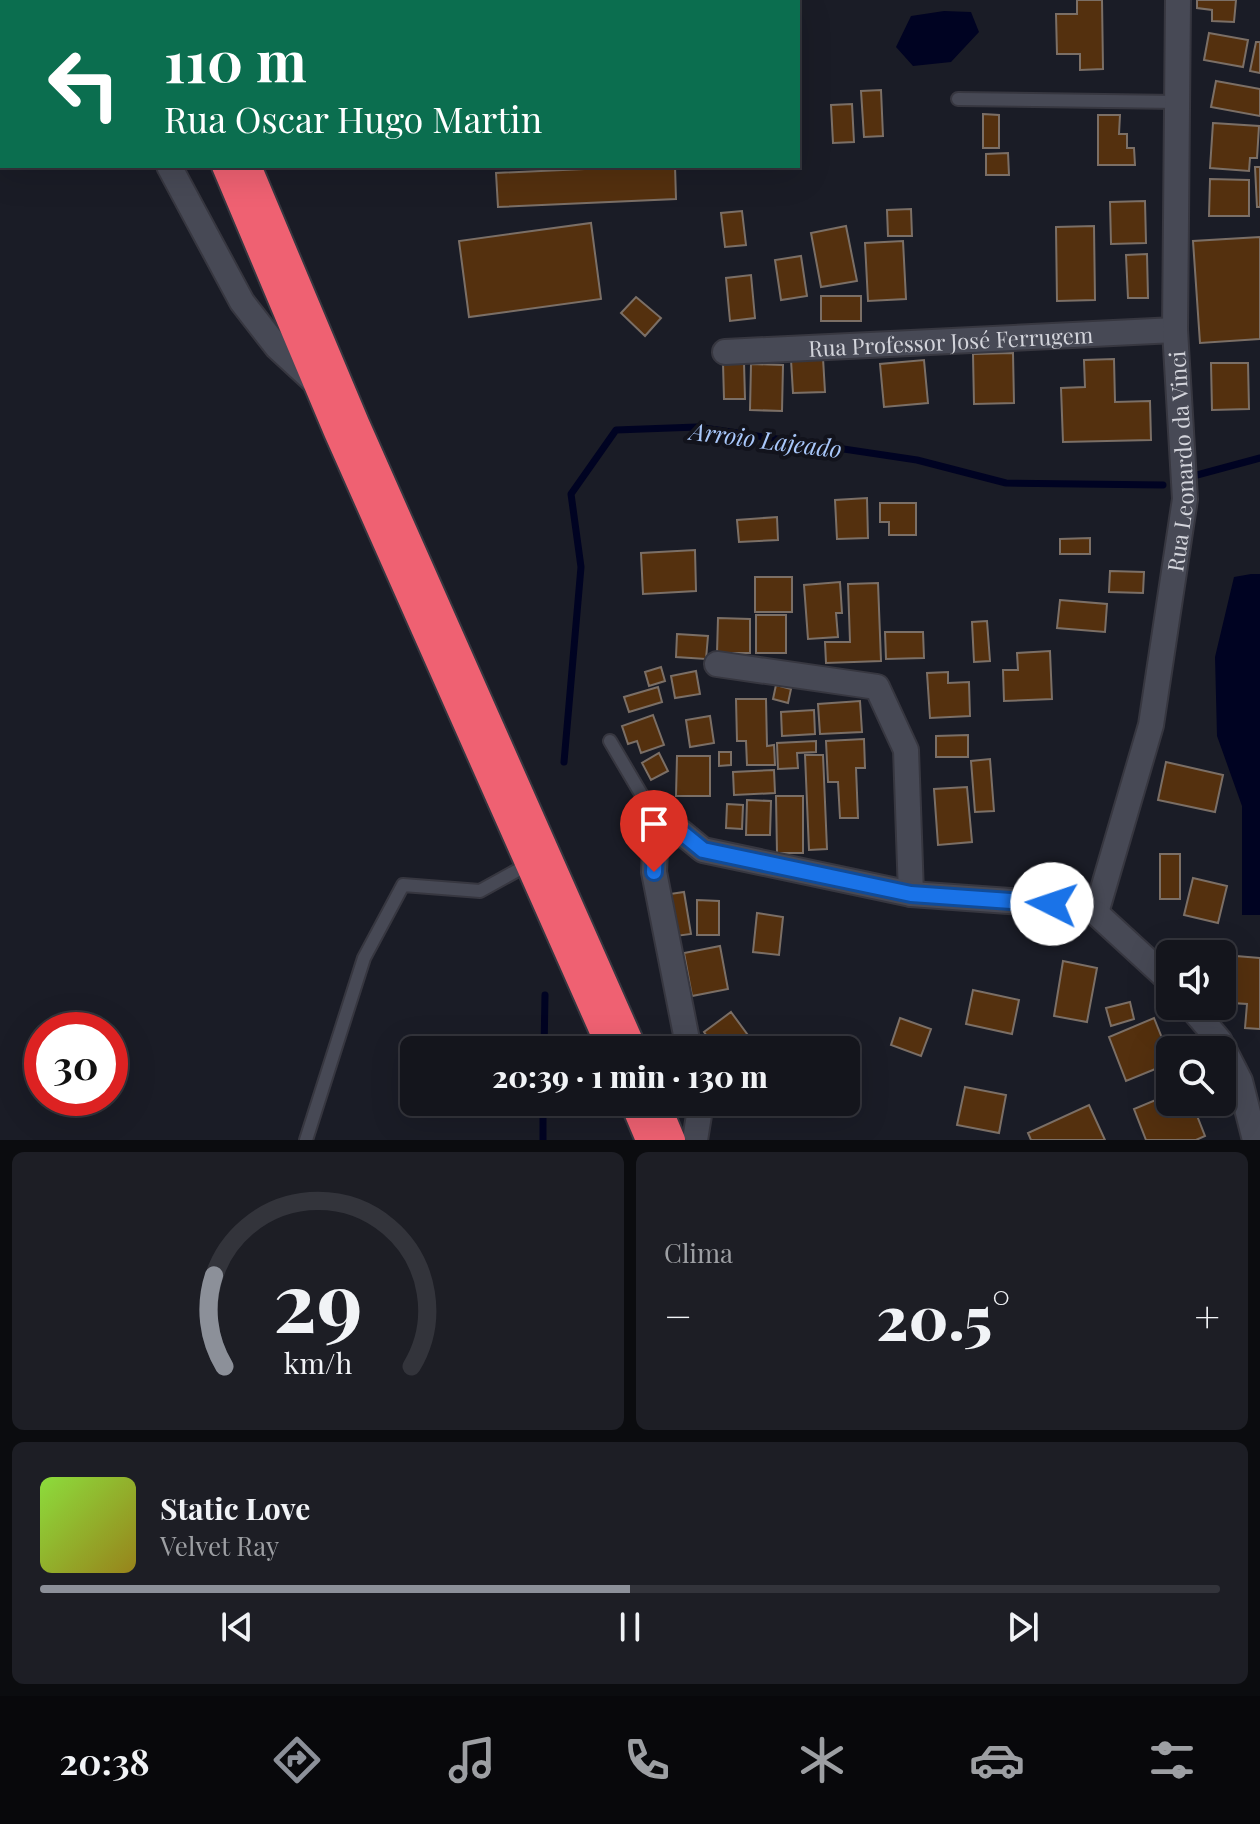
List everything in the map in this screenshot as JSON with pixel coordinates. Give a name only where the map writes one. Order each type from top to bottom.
[{"type":"highway","points":[[225,168],[316,383],[604,1036]]},
{"type":"highway","points":[[250,168],[357,423],[629,1036]]},
{"type":"highway","points":[[638,1116],[648,1140]]},
{"type":"highway","points":[[663,1116],[673,1140]]},
{"type":"street","name":"Rua Leonardo da Vinci","points":[[1096,913],[1151,725],[1185,499],[1175,330],[1178,0]]},
{"type":"street","points":[[170,168],[242,302],[277,347],[316,383]]},
{"type":"street","name":"Rua Professor José Ferrugem","points":[[725,352],[1175,330]]},
{"type":"street","points":[[717,664],[877,687],[906,750],[911,894]]},
{"type":"street","points":[[686,1036],[654,872],[655,850],[667,838],[681,832],[703,850],[911,894],[1080,906],[1096,913],[1156,968]]},
{"type":"street","points":[[1202,1020],[1219,1040],[1240,1081],[1255,1140]]},
{"type":"street","points":[[695,1140],[699,1116]]},
{"type":"lane","points":[[958,99],[1177,102]]},
{"type":"lane","points":[[610,741],[667,838]]},
{"type":"lane","points":[[306,1140],[364,958],[403,885],[480,891],[527,865]]},
{"type":"water","points":[[944,11],[971,12],[979,32],[951,62],[913,66],[896,47],[911,16]]},
{"type":"water","points":[[1260,574],[1260,915],[1242,915],[1242,806],[1217,736],[1215,657],[1234,577]]},
{"type":"building","points":[[1077,0],[1102,0],[1103,69],[1080,70],[1080,54],[1057,54],[1056,14],[1077,14]]},
{"type":"building","points":[[1197,0],[1236,0],[1234,22],[1212,21],[1212,10],[1197,8]]},
{"type":"building","points":[[1209,33],[1248,40],[1243,67],[1204,60]]},
{"type":"building","points":[[1256,42],[1260,42],[1260,73],[1250,71]]},
{"type":"building","points":[[1216,81],[1260,89],[1260,116],[1211,107]]},
{"type":"building","points":[[881,90],[883,136],[864,137],[861,91]]},
{"type":"building","points":[[852,104],[854,142],[833,143],[831,105]]},
{"type":"building","points":[[983,114],[999,115],[999,148],[983,148]]},
{"type":"building","points":[[1098,115],[1120,115],[1119,134],[1127,134],[1127,148],[1134,148],[1135,165],[1098,165]]},
{"type":"building","points":[[1213,123],[1259,126],[1257,158],[1250,158],[1249,171],[1210,168]]},
{"type":"building","points":[[1008,153],[1009,175],[986,175],[986,154]]},
{"type":"building","points":[[1255,167],[1260,167],[1260,207],[1257,207]]},
{"type":"building","points":[[675,168],[676,199],[498,207],[496,173]]},
{"type":"building","points":[[1210,179],[1249,180],[1249,216],[1209,216]]},
{"type":"building","points":[[1145,201],[1146,243],[1111,244],[1110,202]]},
{"type":"building","points":[[911,209],[912,236],[888,236],[887,210]]},
{"type":"building","points":[[742,211],[746,245],[725,247],[721,213]]},
{"type":"building","points":[[591,223],[601,299],[469,317],[459,241]]},
{"type":"building","points":[[846,226],[857,281],[821,287],[811,233]]},
{"type":"building","points":[[1094,226],[1095,300],[1057,301],[1056,227]]},
{"type":"building","points":[[1260,237],[1260,339],[1200,343],[1193,241]]},
{"type":"building","points":[[903,241],[906,299],[868,301],[865,243]]},
{"type":"building","points":[[1147,254],[1148,298],[1128,298],[1126,255]]},
{"type":"building","points":[[801,256],[807,296],[781,300],[775,260]]},
{"type":"building","points":[[751,275],[755,318],[730,321],[726,278]]},
{"type":"building","points":[[821,296],[861,296],[861,321],[821,321]]},
{"type":"building","points":[[636,297],[661,318],[645,336],[621,313]]},
{"type":"building","points":[[1013,353],[1014,403],[974,404],[973,354]]},
{"type":"building","points":[[823,358],[825,392],[793,393],[791,360]]},
{"type":"building","points":[[1114,359],[1115,402],[1150,401],[1151,440],[1063,442],[1061,388],[1085,387],[1084,360]]},
{"type":"building","points":[[924,360],[928,403],[884,407],[880,364]]},
{"type":"building","points":[[744,362],[745,399],[724,399],[723,363]]},
{"type":"building","points":[[1211,363],[1248,363],[1249,409],[1212,410]]},
{"type":"building","points":[[751,364],[783,365],[782,411],[750,410]]},
{"type":"building","points":[[867,498],[868,538],[837,539],[835,500]]},
{"type":"building","points":[[880,503],[916,503],[916,535],[889,535],[889,522],[880,522]]},
{"type":"building","points":[[777,517],[778,540],[739,542],[737,520]]},
{"type":"building","points":[[1090,538],[1090,554],[1060,554],[1060,539]]},
{"type":"building","points":[[695,550],[696,591],[643,594],[641,553]]},
{"type":"building","points":[[1110,571],[1144,572],[1143,593],[1109,592]]},
{"type":"building","points":[[755,577],[792,577],[792,612],[755,612]]},
{"type":"building","points":[[840,582],[842,613],[836,613],[838,637],[808,639],[804,585]]},
{"type":"building","points":[[878,583],[881,661],[826,663],[825,642],[850,642],[848,584]]},
{"type":"building","points":[[1060,600],[1107,604],[1105,632],[1057,628]]},
{"type":"building","points":[[756,615],[786,615],[786,653],[756,653]]},
{"type":"building","points":[[718,618],[750,619],[750,653],[717,653]]},
{"type":"building","points":[[987,621],[990,661],[974,662],[972,622]]},
{"type":"building","points":[[885,632],[923,632],[924,658],[886,659]]},
{"type":"building","points":[[677,634],[708,636],[706,659],[676,657]]},
{"type":"building","points":[[1050,651],[1052,699],[1004,701],[1003,670],[1018,670],[1017,653]]},
{"type":"building","points":[[661,667],[665,681],[649,686],[645,672]]},
{"type":"building","points":[[696,671],[700,694],[675,698],[671,676]]},
{"type":"building","points":[[948,672],[948,683],[969,682],[970,716],[930,718],[927,673]]},
{"type":"building","points":[[776,685],[791,689],[788,703],[773,699]]},
{"type":"building","points":[[658,687],[662,702],[629,712],[624,697]]},
{"type":"building","points":[[736,699],[766,699],[767,746],[774,745],[775,765],[747,765],[746,741],[737,741]]},
{"type":"building","points":[[860,701],[862,732],[820,734],[818,704]]},
{"type":"building","points":[[814,710],[815,734],[782,736],[781,712]]},
{"type":"building","points":[[653,715],[664,745],[641,753],[637,741],[628,744],[622,726]]},
{"type":"building","points":[[710,716],[714,743],[690,747],[686,720]]},
{"type":"building","points":[[968,735],[968,757],[936,757],[936,736]]},
{"type":"building","points":[[864,739],[865,768],[856,768],[858,818],[840,818],[838,782],[828,782],[826,741]]},
{"type":"building","points":[[816,741],[816,752],[797,753],[798,768],[778,769],[777,743]]},
{"type":"building","points":[[719,752],[731,752],[731,765],[719,766]]},
{"type":"building","points":[[659,753],[668,771],[651,780],[642,763]]},
{"type":"building","points":[[805,755],[823,755],[827,849],[809,850]]},
{"type":"building","points":[[677,756],[710,756],[710,796],[676,796]]},
{"type":"building","points":[[990,759],[994,811],[975,812],[971,761]]},
{"type":"building","points":[[1166,762],[1223,775],[1215,812],[1158,800]]},
{"type":"building","points":[[774,770],[775,793],[734,795],[733,772]]},
{"type":"building","points":[[967,787],[972,842],[938,845],[934,789]]},
{"type":"building","points":[[776,796],[803,796],[803,853],[777,853]]},
{"type":"building","points":[[747,800],[771,801],[770,835],[746,835]]},
{"type":"building","points":[[727,804],[743,805],[742,829],[726,828]]},
{"type":"building","points":[[1160,854],[1180,854],[1180,899],[1160,899]]},
{"type":"building","points":[[1193,878],[1227,886],[1218,923],[1184,915]]},
{"type":"building","points":[[684,892],[691,934],[676,936],[670,894]]},
{"type":"building","points":[[697,900],[719,901],[719,935],[697,935]]},
{"type":"building","points":[[757,913],[783,917],[779,955],[753,952]]},
{"type":"building","points":[[720,946],[728,989],[692,996],[684,953]]},
{"type":"building","points":[[1236,956],[1260,958],[1260,1029],[1245,1028],[1247,1004],[1236,1003]]},
{"type":"building","points":[[1063,961],[1097,968],[1087,1022],[1054,1016]]},
{"type":"building","points":[[973,990],[1019,1000],[1012,1034],[966,1024]]},
{"type":"building","points":[[1130,1002],[1134,1019],[1111,1026],[1106,1008]]},
{"type":"building","points":[[731,1012],[749,1036],[707,1036],[704,1032]]},
{"type":"building","points":[[900,1018],[931,1029],[921,1056],[891,1045]]},
{"type":"building","points":[[1154,1018],[1161,1036],[1156,1036],[1156,1069],[1126,1081],[1109,1037]]},
{"type":"building","points":[[965,1087],[1006,1095],[999,1133],[957,1125]]},
{"type":"building","points":[[1156,1100],[1156,1116],[1197,1116],[1205,1136],[1196,1140],[1146,1140],[1134,1109]]},
{"type":"building","points":[[1089,1105],[1105,1140],[1031,1140],[1028,1133]]},
{"type":"waterway","name":"Arroio Lajeado","points":[[564,762],[581,567],[571,494],[616,430],[697,427],[917,460],[1006,483],[1163,485]]},
{"type":"waterway","name":"Arroio Lajeado","points":[[1197,475],[1260,458]]},
{"type":"waterway","name":"Arroio Lajeado","points":[[544,1036],[545,995]]},
{"type":"waterway","name":"Arroio Lajeado","points":[[543,1116],[543,1140]]},
{"type":"route","points":[[654,872],[655,850],[667,838],[681,832],[703,850],[911,894],[1052,904]]}]
